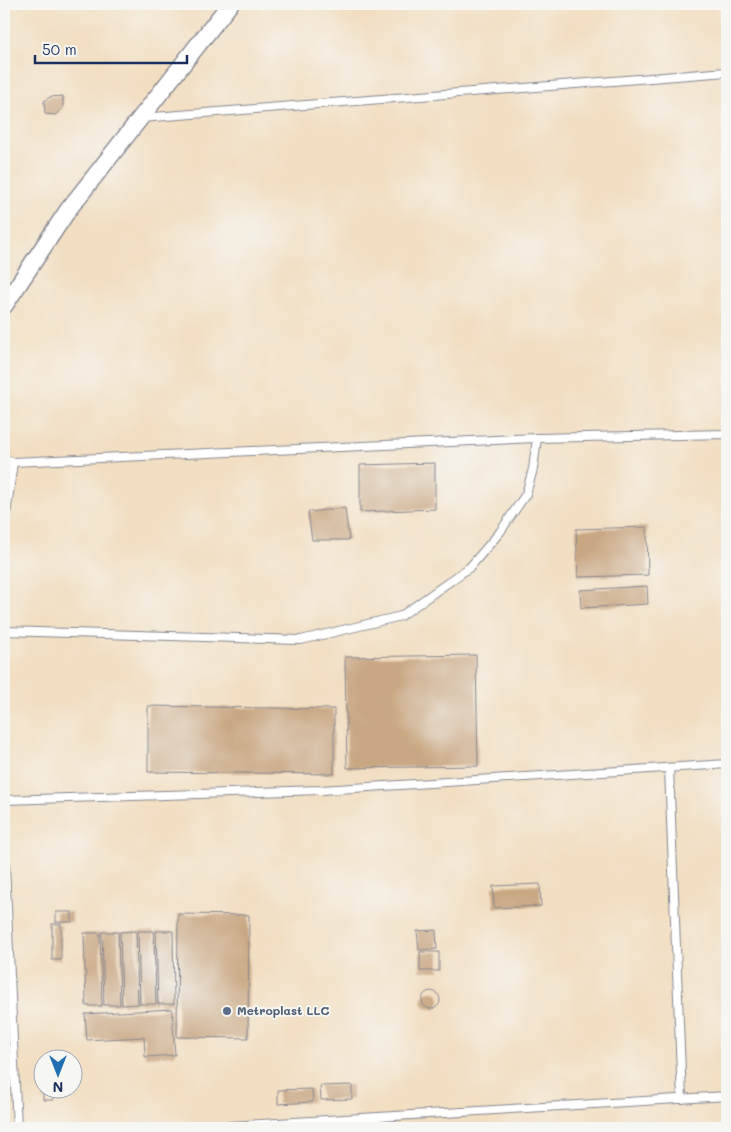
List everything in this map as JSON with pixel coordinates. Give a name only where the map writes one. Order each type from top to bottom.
[{"type":"street","points":[[4,306],[68,210],[229,6]]},
{"type":"lane","points":[[141,118],[727,72]]},
{"type":"lane","points":[[4,460],[13,462],[537,438],[727,434]]},
{"type":"lane","points":[[4,631],[301,640],[401,616],[470,567],[500,532],[526,494],[533,469],[537,438]]},
{"type":"lane","points":[[4,530],[13,462]]},
{"type":"lane","points":[[4,800],[322,790],[727,764]]},
{"type":"lane","points":[[669,768],[682,1099]]},
{"type":"lane","points":[[4,844],[17,1128]]},
{"type":"lane","points":[[196,1128],[244,1128],[727,1096]]},
{"type":"building","points":[[63,96],[63,108],[55,115],[45,114],[44,101],[50,97]]},
{"type":"building","points":[[435,463],[435,509],[360,512],[360,465]]},
{"type":"building","points":[[345,508],[349,540],[312,540],[308,512]]},
{"type":"building","points":[[647,527],[648,575],[578,577],[576,529]]},
{"type":"building","points":[[647,586],[648,604],[581,608],[580,590]]},
{"type":"building","points":[[476,655],[478,766],[347,768],[345,657]]},
{"type":"building","points":[[148,706],[334,709],[334,774],[148,772]]},
{"type":"building","points":[[540,884],[541,906],[494,908],[493,886]]},
{"type":"building","points":[[56,912],[72,912],[72,922],[56,922]]},
{"type":"building","points":[[178,914],[249,915],[248,1038],[177,1037]]},
{"type":"building","points":[[52,924],[61,924],[61,960],[52,960]]},
{"type":"building","points":[[436,930],[437,949],[419,950],[417,931]]},
{"type":"building","points":[[136,931],[138,1004],[122,1005],[120,932]]},
{"type":"building","points":[[138,931],[154,931],[156,1004],[140,1004]]},
{"type":"building","points":[[156,931],[173,931],[174,1004],[158,1004]]},
{"type":"building","points":[[102,932],[118,932],[120,1005],[104,1005]]},
{"type":"building","points":[[84,933],[100,933],[102,1006],[86,1006]]},
{"type":"building","points":[[420,952],[439,952],[439,971],[420,971]]},
{"type":"building","points":[[431,991],[439,996],[440,1000],[435,1008],[431,1009],[423,1004],[422,1000],[427,992]]},
{"type":"building","points":[[172,1009],[175,1055],[145,1057],[144,1037],[87,1040],[85,1014]]},
{"type":"building","points":[[352,1085],[352,1099],[321,1100],[320,1086]]},
{"type":"building","points":[[312,1089],[313,1102],[278,1104],[278,1090]]},
{"type":"place","name":"Metroplast LLC","points":[[227,1011]]}]
